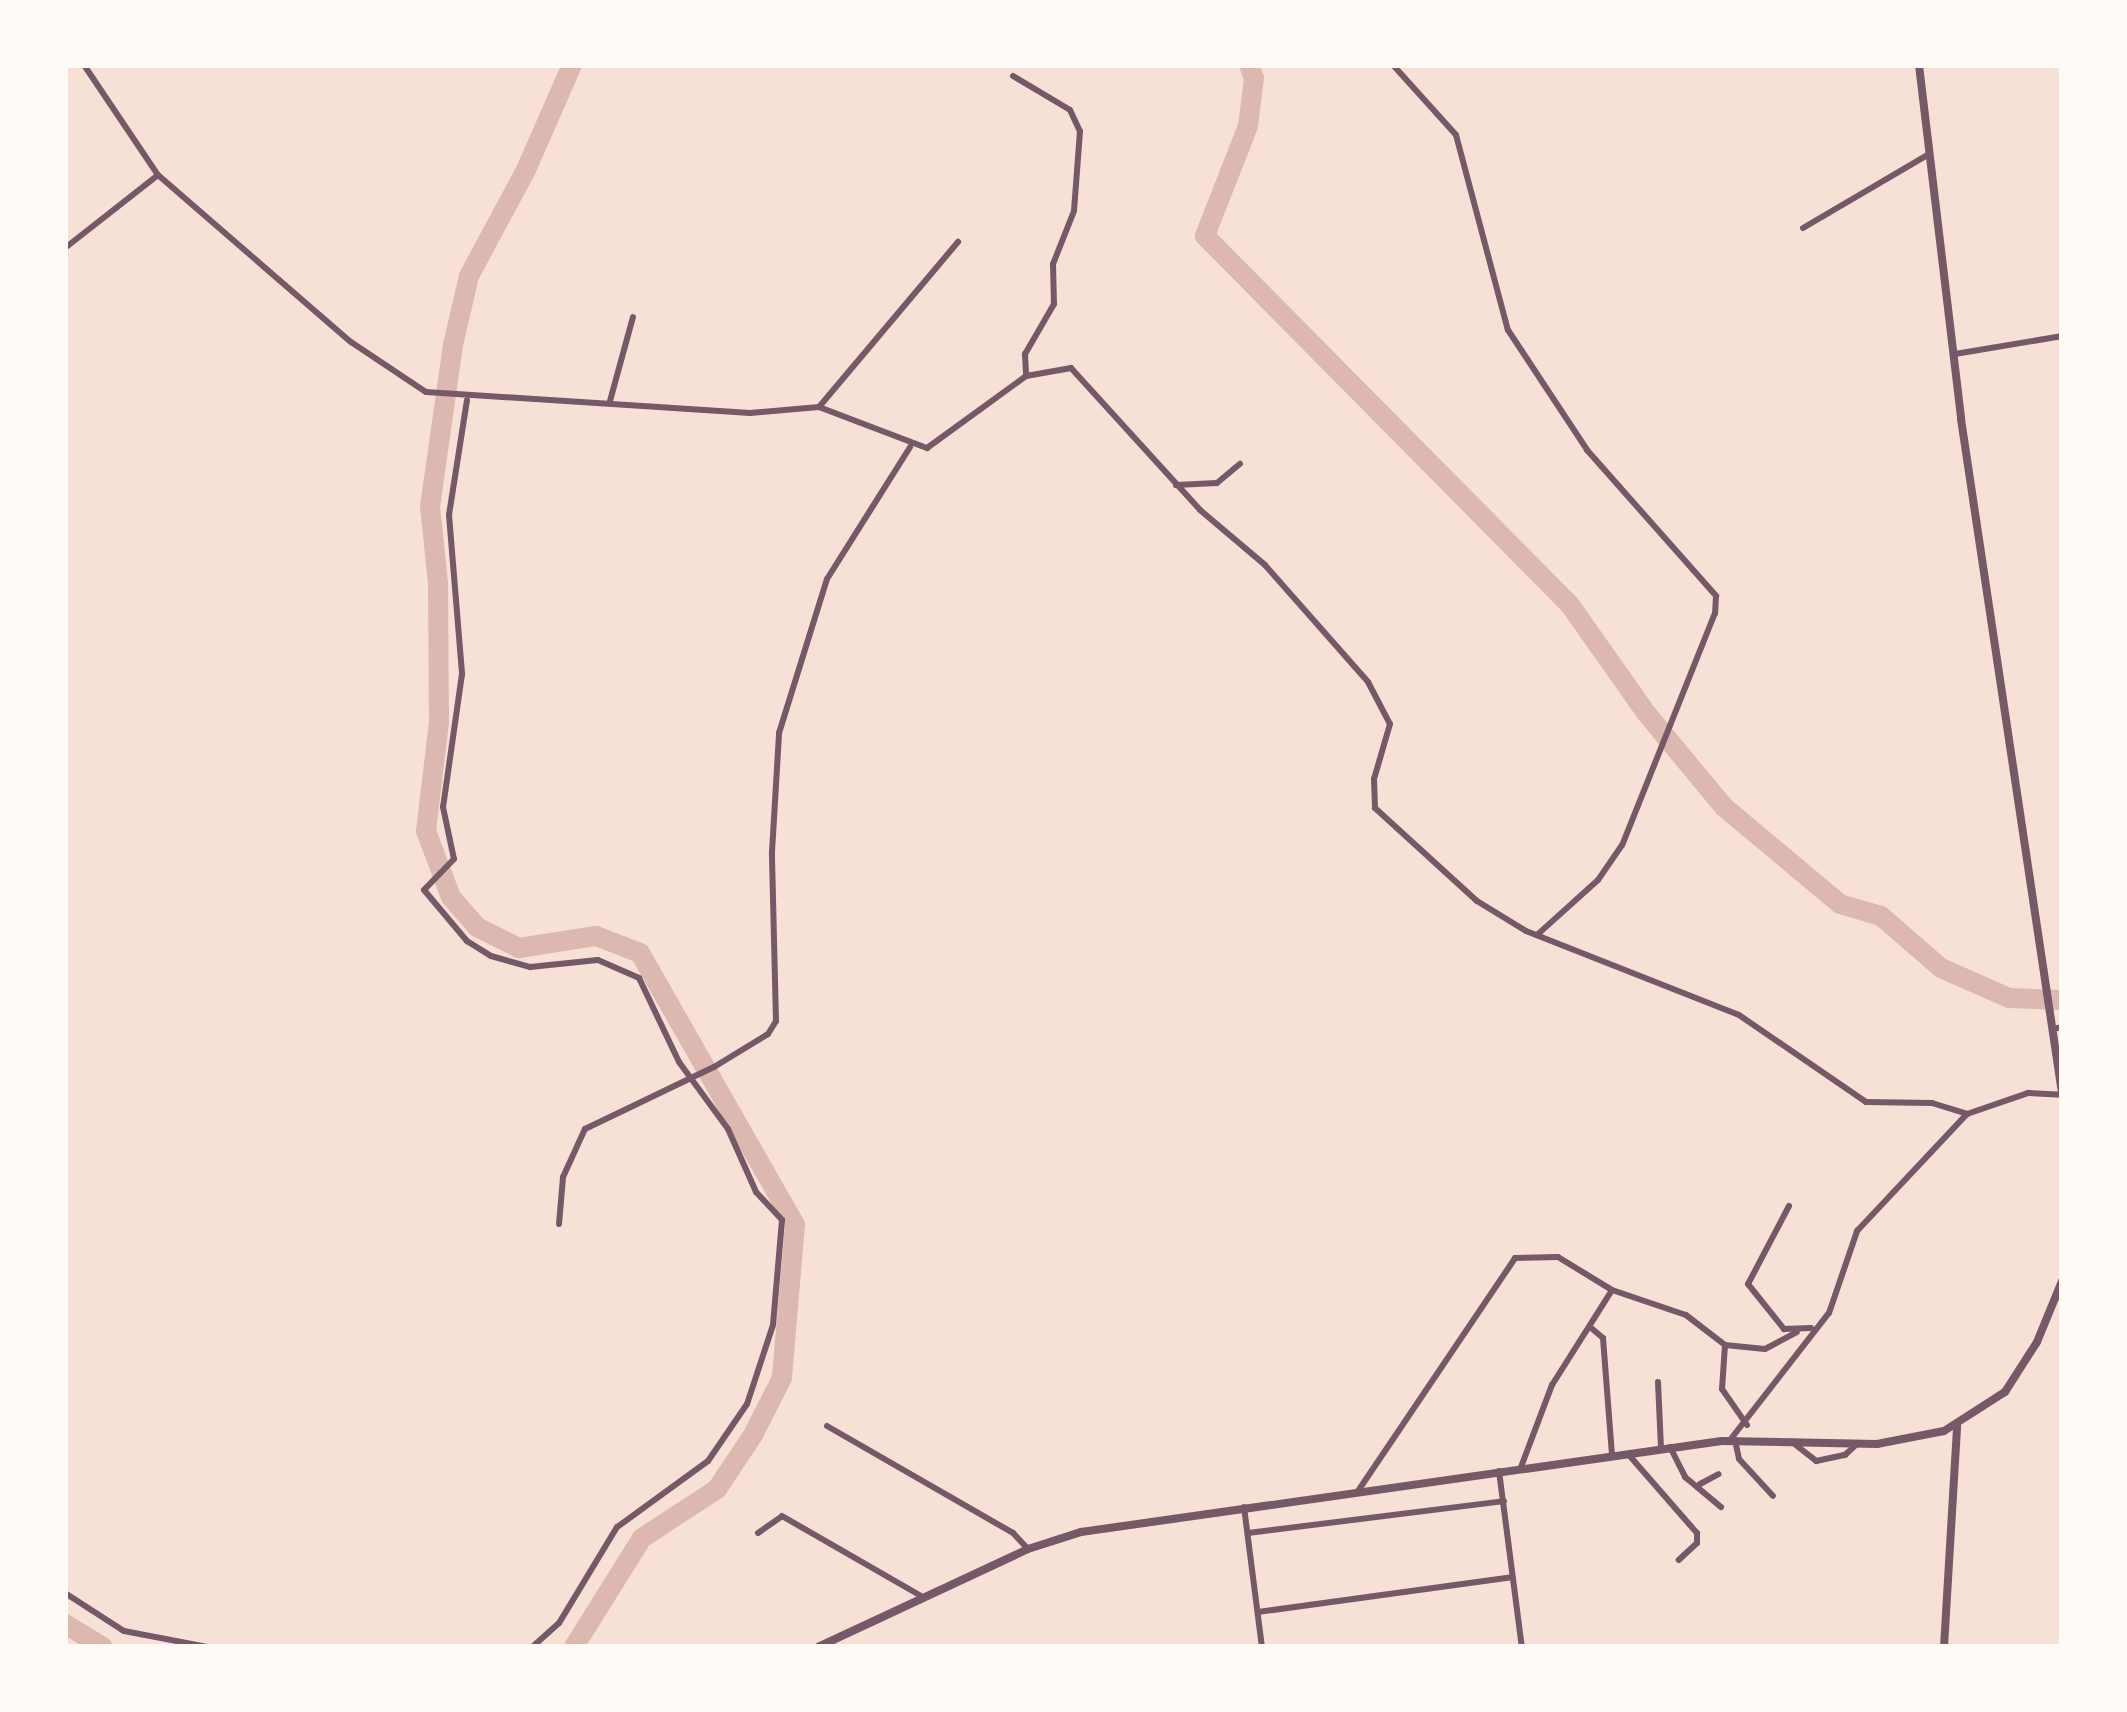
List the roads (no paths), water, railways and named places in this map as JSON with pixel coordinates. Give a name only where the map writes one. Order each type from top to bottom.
[{"type":"street","points":[[84,65],[158,175],[351,342],[404,380],[440,396],[467,400],[610,401],[750,413],[819,407],[847,413],[910,447],[936,445],[1026,376],[1071,368],[1176,485],[1265,564],[1381,700],[1390,724],[1372,790],[1380,816],[1477,902],[1537,935],[1739,1015],[1860,1100],[1932,1103],[1967,1114]]},
{"type":"street","points":[[1394,65],[1459,141],[1508,330],[1587,450],[1716,596],[1716,610],[1614,860],[1537,935]]},
{"type":"street","points":[[1733,1440],[1829,1314],[1857,1232],[1967,1114],[2028,1093],[2062,1094],[2057,1028],[2044,988],[1955,354],[1919,65]]},
{"type":"street","points":[[1014,76],[1070,110],[1080,131],[1074,212],[1053,264],[1054,304],[1025,354],[1026,376]]},
{"type":"street","points":[[1802,228],[1930,153]]},
{"type":"street","points":[[65,248],[158,175]]},
{"type":"street","points":[[819,407],[958,242]]},
{"type":"street","points":[[610,401],[634,317]]},
{"type":"street","points":[[1955,354],[2062,336]]},
{"type":"street","points":[[467,400],[449,515],[462,674],[444,807],[454,855],[449,870],[424,890],[444,916],[491,956],[530,967],[598,960],[631,972],[698,1076],[756,1192],[782,1220],[761,1374],[720,1446],[692,1473],[628,1514],[604,1543],[559,1623],[532,1647]]},
{"type":"street","points":[[559,1224],[563,1177],[582,1133],[714,1067],[768,1034],[778,1016],[772,852],[779,733],[827,579],[910,447]]},
{"type":"street","points":[[1176,485],[1216,484],[1240,464]]},
{"type":"street","points":[[1789,1206],[1748,1284],[1765,1312],[1797,1332]]},
{"type":"street","points":[[1358,1491],[1511,1260],[1558,1257],[1612,1290],[1686,1315],[1725,1345],[1765,1349],[1817,1325]]},
{"type":"street","points":[[818,1647],[1028,1549],[1081,1532],[1665,1448],[1733,1440],[1858,1444],[1957,1426],[1999,1397],[2020,1371],[2062,1281]]},
{"type":"street","points":[[1521,1467],[1548,1393],[1612,1290]]},
{"type":"street","points":[[1590,1327],[1603,1338],[1612,1456]]},
{"type":"street","points":[[1725,1345],[1724,1397],[1746,1425]]},
{"type":"street","points":[[1658,1382],[1665,1448],[1684,1477],[1700,1484],[1721,1508]]},
{"type":"street","points":[[827,1426],[1013,1532],[1028,1549]]},
{"type":"street","points":[[1944,1647],[1957,1426]]},
{"type":"street","points":[[1733,1440],[1739,1459],[1773,1496]]},
{"type":"street","points":[[1791,1441],[1816,1461],[1844,1455],[1858,1444]]},
{"type":"street","points":[[1628,1454],[1697,1534],[1697,1543],[1679,1560]]},
{"type":"street","points":[[1498,1470],[1522,1647]]},
{"type":"street","points":[[1700,1484],[1719,1474]]},
{"type":"street","points":[[1248,1533],[1504,1500]]},
{"type":"street","points":[[1244,1506],[1262,1647]]},
{"type":"street","points":[[758,1533],[782,1516],[923,1597]]},
{"type":"street","points":[[1258,1612],[1512,1577]]},
{"type":"street","points":[[65,1593],[124,1631],[208,1647]]},
{"type":"waterway","points":[[572,65],[526,170],[469,276],[453,345],[430,506],[438,583],[439,722],[426,831],[451,897],[477,927],[519,948],[596,936],[640,953],[795,1225],[782,1378],[753,1435],[717,1489],[642,1538],[574,1647]]},
{"type":"waterway","points":[[1249,65],[1254,78],[1248,126],[1205,236],[1570,605],[1647,714],[1724,807],[1840,904],[1881,916],[1941,968],[2009,998],[2062,1000]]},
{"type":"waterway","points":[[65,1624],[103,1647]]}]
